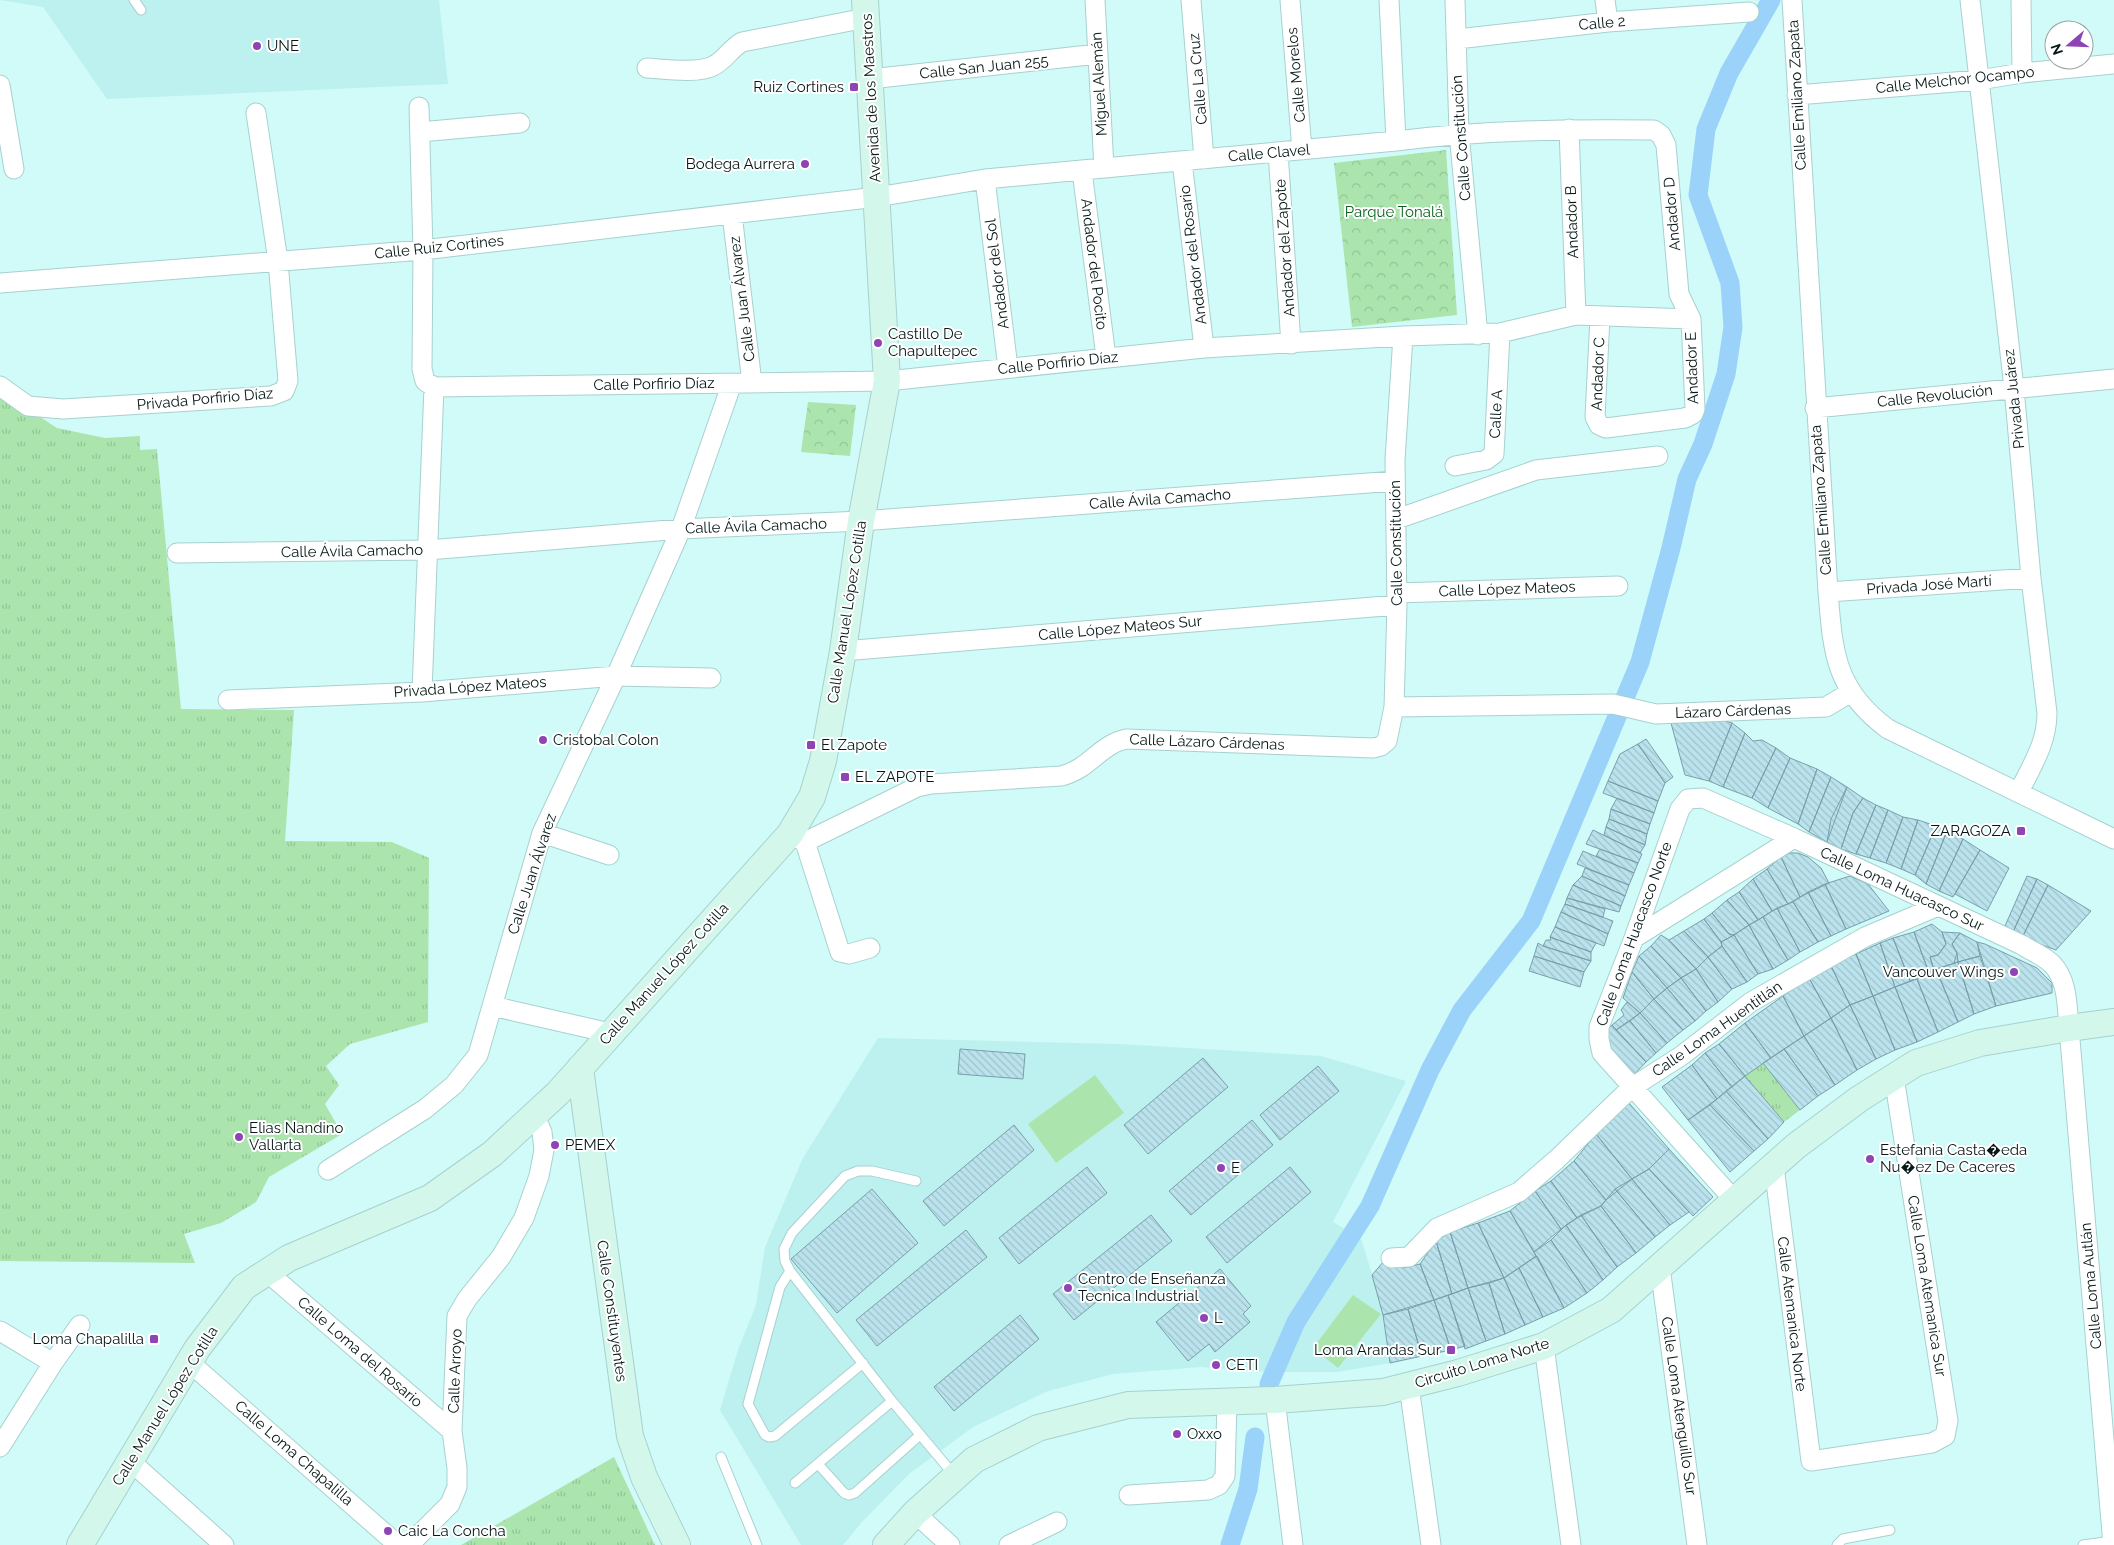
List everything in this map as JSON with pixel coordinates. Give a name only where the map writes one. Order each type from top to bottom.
[{"type":"street","name":"Miguel Alemán","points":[[1095,0],[1104,168]]},
{"type":"street","name":"Calle La Cruz","points":[[1191,0],[1204,159]]},
{"type":"street","name":"Calle Morelos","points":[[1290,0],[1302,150]]},
{"type":"street","points":[[1389,0],[1396,141]]},
{"type":"street","name":"Calle Constitución","points":[[1455,0],[1459,133],[1478,335]]},
{"type":"street","points":[[1605,0],[1608,22]]},
{"type":"street","name":"Calle Emiliano Zapata","points":[[1792,0],[1815,408],[1831,632],[1838,665],[1859,705],[1888,729],[2114,838]]},
{"type":"street","name":"Privada Juárez","points":[[1970,0],[2014,388],[2031,578],[2047,713],[2047,731],[2019,792]]},
{"type":"street","points":[[2021,0],[2022,73]]},
{"type":"street","points":[[647,68],[705,69],[715,66],[733,47],[742,42],[865,9]]},
{"type":"street","name":"Avenida de los Maestros","points":[[865,9],[877,197]]},
{"type":"street","name":"Calle 2","points":[[1456,38],[1608,22],[1749,12]]},
{"type":"street","name":"Calle San Juan 255","points":[[870,79],[1098,54]]},
{"type":"street","name":"Calle Melchor Ocampo","points":[[1797,95],[1979,80],[2022,73],[2114,64]]},
{"type":"street","points":[[0,85],[3,121],[14,169]]},
{"type":"street","points":[[419,107],[423,250],[422,369],[430,384],[428,550],[422,692]]},
{"type":"street","name":"Privada Porfirio Díaz","points":[[0,386],[28,406],[63,409],[271,396],[284,391],[288,381],[278,261],[256,112]]},
{"type":"street","points":[[420,132],[520,123]]},
{"type":"street","name":"Calle Clavel","points":[[877,197],[985,180],[1396,141],[1459,133],[1569,129],[1654,130],[1662,135]]},
{"type":"street","name":"Andador B","points":[[1569,129],[1576,315]]},
{"type":"street","name":"Andador D","points":[[1662,135],[1666,145],[1679,294]]},
{"type":"street","name":"Andador del Zapote","points":[[1278,152],[1291,344]]},
{"type":"street","name":"Andador del Rosario","points":[[1182,161],[1204,348]]},
{"type":"street","name":"Andador del Pocito","points":[[1082,170],[1106,357]]},
{"type":"street","name":"Andador del Sol","points":[[985,180],[1008,368]]},
{"type":"street","name":"Calle Ruiz Cortines","points":[[0,283],[423,250],[877,197]]},
{"type":"street","name":"Calle Manuel López Cotilla","points":[[80,1545],[197,1349],[244,1287],[289,1258],[430,1198],[492,1154],[558,1093],[610,1033],[797,838],[823,761],[843,651],[861,521],[887,380],[877,197]]},
{"type":"street","name":"Calle Juan Álvarez","points":[[732,214],[752,383]]},
{"type":"street","name":"Andador E","points":[[1679,294],[1690,319],[1695,409],[1692,414]]},
{"type":"street","name":"Calle Porfirio Díaz","points":[[430,384],[752,383],[887,380],[1204,348],[1403,336],[1500,333],[1576,315],[1690,319]]},
{"type":"street","name":"Andador C","points":[[1600,317],[1595,417],[1599,425],[1606,428],[1685,418],[1692,414]]},
{"type":"street","name":"Calle A","points":[[1455,466],[1486,460],[1494,454],[1500,333]]},
{"type":"street","name":"Calle Constitución","points":[[1381,746],[1387,741],[1394,707],[1397,598],[1395,481],[1403,336]]},
{"type":"street","name":"Calle Revolución","points":[[1815,408],[2114,379]]},
{"type":"street","name":"Calle Juan Álvarez","points":[[328,1170],[425,1109],[454,1085],[478,1055],[542,833],[616,676],[681,529],[732,383]]},
{"type":"street","points":[[1397,519],[1536,470],[1658,456]]},
{"type":"street","name":"Calle Ávila Camacho","points":[[177,553],[428,550],[681,529],[861,521],[1395,481]]},
{"type":"street","name":"Privada José Martí","points":[[1828,592],[2031,578]]},
{"type":"street","name":"Calle López Mateos","points":[[1397,598],[1618,586]]},
{"type":"street","name":"Calle López Mateos Sur","points":[[843,651],[1397,598]]},
{"type":"street","name":"Privada López Mateos","points":[[228,700],[422,692],[616,676],[711,678]]},
{"type":"street","name":"Lázaro Cárdenas","points":[[1394,707],[1613,704],[1656,714],[1826,707],[1851,692]]},
{"type":"street","name":"Calle Lázaro Cárdenas","points":[[797,838],[917,787],[932,784],[1060,776],[1072,773],[1083,767],[1107,747],[1115,742],[1126,739],[1373,748],[1381,746]]},
{"type":"street","name":"Calle Loma Huacasco Sur","points":[[1688,800],[1703,798],[1794,838],[2022,945],[2052,963],[2060,975],[2065,990],[2069,1028]]},
{"type":"street","name":"Calle Loma Huacasco Norte","points":[[1688,800],[1680,809],[1634,938],[1599,1027],[1599,1033],[1602,1053],[1631,1088],[1735,1201]]},
{"type":"street","points":[[542,833],[609,855]]},
{"type":"street","points":[[797,838],[840,952],[848,954],[870,948]]},
{"type":"street","points":[[1634,938],[1794,838]]},
{"type":"street","name":"Calle Loma Huentitlán","points":[[1392,1258],[1409,1256],[1437,1228],[1519,1192],[1556,1160],[1631,1088],[1681,1056],[1751,1002],[1865,937],[1938,906]]},
{"type":"street","points":[[492,1006],[610,1033]]},
{"type":"street","name":"Circuito Loma Norte","points":[[886,1545],[915,1513],[974,1460],[1038,1428],[1128,1405],[1275,1400],[1383,1392],[1458,1374],[1544,1346],[1611,1310],[1796,1146],[1858,1099],[1916,1063],[1980,1043],[2114,1022]]},
{"type":"street","name":"Calle Loma Autlán","points":[[2069,1028],[2113,1543]]},
{"type":"street","name":"Calle Constituyentes","points":[[580,1068],[630,1436],[644,1477],[677,1545]]},
{"type":"street","name":"Calle Loma Atemanica Sur","points":[[1811,1461],[1932,1443],[1945,1436],[1948,1421],[1894,1077]]},
{"type":"street","name":"Calle Arroyo","points":[[409,1545],[450,1504],[457,1487],[457,1468],[452,1431],[457,1316],[467,1299],[502,1257],[524,1218],[539,1176],[544,1150],[542,1132],[534,1114]]},
{"type":"street","name":"Calle Atemanica Norte","points":[[1774,1166],[1811,1461]]},
{"type":"street","name":"Calle Loma Atenguillo Sur","points":[[1660,1267],[1697,1545]]},
{"type":"street","name":"Calle Loma del Rosario","points":[[267,1272],[452,1431]]},
{"type":"street","points":[[0,1446],[53,1363],[80,1325]]},
{"type":"street","points":[[0,1331],[53,1363]]},
{"type":"street","points":[[1544,1346],[1571,1545]]},
{"type":"street","name":"Calle Loma Chapalilla","points":[[189,1362],[398,1545]]},
{"type":"street","points":[[1409,1386],[1431,1545]]},
{"type":"street","points":[[1275,1400],[1293,1545]]},
{"type":"street","points":[[1130,1495],[1208,1490],[1219,1485],[1225,1476],[1227,1402]]},
{"type":"street","points":[[129,1460],[224,1545]]},
{"type":"street","points":[[915,1513],[950,1545]]},
{"type":"street","points":[[1009,1545],[1057,1522]]},
{"type":"lane","points":[[134,0],[141,10]]},
{"type":"lane","points":[[916,1181],[872,1171],[858,1171],[845,1176],[792,1233],[784,1249],[785,1262],[790,1271],[892,1401],[956,1477]]},
{"type":"lane","points":[[790,1271],[780,1287],[748,1404],[765,1435],[769,1437],[775,1436],[863,1363]]},
{"type":"lane","points":[[795,1483],[892,1401]]},
{"type":"lane","points":[[818,1464],[844,1493],[849,1495],[855,1493],[920,1435]]},
{"type":"lane","points":[[721,1457],[757,1545]]},
{"type":"lane","points":[[1837,1545],[1843,1539],[1890,1530]]},
{"type":"lane","points":[[2083,1545],[2113,1543]]},
{"type":"shaded area","name":"UNE","points":[[0,0],[439,0],[448,84],[107,99],[43,7]]},
{"type":"shaded area","name":"Centro de Enseñanza Tecnica Industrial","points":[[878,1038],[1119,1044],[1321,1056],[1406,1081],[1333,1222],[1361,1239],[1381,1302],[1390,1363],[1337,1372],[1267,1372],[1201,1367],[1113,1374],[1048,1391],[973,1427],[909,1474],[862,1522],[843,1545],[801,1545],[720,1410],[738,1350],[756,1305],[765,1247],[803,1158]]},
{"type":"green space","name":"Parque Tonalá","points":[[1446,150],[1457,315],[1352,327],[1334,163]]},
{"type":"green space","points":[[0,391],[57,428],[105,438],[140,436],[140,450],[157,449],[181,709],[294,710],[285,841],[392,842],[429,858],[428,1022],[350,1044],[326,1066],[339,1085],[325,1104],[342,1134],[269,1177],[256,1202],[221,1223],[184,1234],[195,1263],[0,1261]]},
{"type":"green space","points":[[808,402],[856,405],[850,456],[801,452]]},
{"type":"green space","points":[[1763,1063],[1800,1110],[1784,1122],[1745,1076]]},
{"type":"green space","points":[[1095,1075],[1124,1113],[1056,1163],[1028,1124]]},
{"type":"green space","points":[[1353,1295],[1381,1314],[1338,1368],[1313,1348]]},
{"type":"green space","points":[[614,1457],[655,1545],[461,1545]]},
{"type":"building","points":[[1722,720],[1732,723],[1709,781],[1685,775],[1671,723]]},
{"type":"building","points":[[1732,723],[1745,733],[1723,787],[1709,781]]},
{"type":"building","points":[[1745,733],[1753,741],[1762,740],[1776,748],[1752,798],[1723,787]]},
{"type":"building","points":[[1646,739],[1673,777],[1665,783],[1638,744]]},
{"type":"building","points":[[1638,744],[1665,783],[1658,801],[1608,781],[1620,754]]},
{"type":"building","points":[[1776,748],[1790,758],[1768,808],[1752,798]]},
{"type":"building","points":[[1790,758],[1817,769],[1798,824],[1768,808]]},
{"type":"building","points":[[1817,769],[1831,777],[1809,832],[1798,824]]},
{"type":"building","points":[[1831,777],[1847,787],[1827,842],[1809,832]]},
{"type":"building","points":[[1608,781],[1658,801],[1654,813],[1603,793]]},
{"type":"building","points":[[1847,787],[1863,798],[1853,813],[1841,849],[1827,842],[1831,819]]},
{"type":"building","points":[[1617,798],[1654,813],[1650,824],[1611,809]]},
{"type":"building","points":[[1863,798],[1876,805],[1856,854],[1841,849],[1853,813]]},
{"type":"building","points":[[1876,805],[1888,810],[1870,858],[1856,854]]},
{"type":"building","points":[[1611,809],[1650,824],[1647,834],[1609,819]]},
{"type":"building","points":[[1888,810],[1903,817],[1886,863],[1870,858]]},
{"type":"building","points":[[1903,817],[1918,820],[1901,869],[1886,863]]},
{"type":"building","points":[[1609,819],[1647,834],[1645,845],[1606,827]]},
{"type":"building","points":[[1918,820],[1936,826],[1915,875],[1901,869]]},
{"type":"building","points":[[1936,826],[1947,831],[1926,884],[1915,875]]},
{"type":"building","points":[[1606,827],[1645,845],[1640,853],[1604,835]]},
{"type":"building","points":[[1593,830],[1642,854],[1638,863],[1586,844]]},
{"type":"building","points":[[1947,831],[1963,839],[1939,891],[1926,884]]},
{"type":"building","points":[[1963,839],[1980,850],[1953,897],[1939,891]]},
{"type":"building","points":[[1600,849],[1638,863],[1634,873],[1596,856]]},
{"type":"building","points":[[1980,850],[2009,868],[1987,911],[1955,894]]},
{"type":"building","points":[[1583,851],[1634,873],[1629,885],[1577,864]]},
{"type":"building","points":[[1790,853],[1798,853],[1808,857],[1821,868],[1829,883],[1800,897],[1781,857]]},
{"type":"building","points":[[1781,857],[1800,897],[1788,904],[1767,869]]},
{"type":"building","points":[[1585,868],[1629,885],[1625,896],[1582,876]]},
{"type":"building","points":[[1767,869],[1788,904],[1772,911],[1753,879]]},
{"type":"building","points":[[1582,876],[1625,896],[1621,906],[1573,885]]},
{"type":"building","points":[[1850,876],[1868,884],[1889,911],[1846,929],[1825,884]]},
{"type":"building","points":[[2027,876],[2037,879],[2013,932],[2005,926]]},
{"type":"building","points":[[1753,879],[1772,911],[1758,920],[1739,892]]},
{"type":"building","points":[[2037,879],[2048,885],[2022,938],[2013,932]]},
{"type":"building","points":[[1825,884],[1846,929],[1831,936],[1808,892]]},
{"type":"building","points":[[1573,885],[1621,906],[1619,912],[1567,898]]},
{"type":"building","points":[[2048,885],[2091,911],[2056,950],[2022,938]]},
{"type":"building","points":[[1739,892],[1758,920],[1749,925],[1727,900]]},
{"type":"building","points":[[1808,892],[1831,936],[1818,942],[1793,902]]},
{"type":"building","points":[[1567,898],[1605,909],[1603,917],[1565,904]]},
{"type":"building","points":[[1727,900],[1749,925],[1734,935],[1729,934],[1712,913]]},
{"type":"building","points":[[1793,902],[1818,942],[1800,952],[1777,908]]},
{"type":"building","points":[[1565,904],[1613,921],[1608,934],[1561,912]]},
{"type":"building","points":[[1777,908],[1800,952],[1788,960],[1763,917]]},
{"type":"building","points":[[1561,912],[1608,934],[1604,946],[1555,927]]},
{"type":"building","points":[[1712,913],[1729,934],[1734,935],[1721,942],[1704,919]]},
{"type":"building","points":[[1763,917],[1788,960],[1773,969],[1749,925]]},
{"type":"building","points":[[1704,919],[1722,946],[1708,957],[1684,931]]},
{"type":"building","points":[[1932,924],[1942,932],[1946,944],[1938,955],[1930,957],[1934,970],[1929,973],[1914,932]]},
{"type":"building","points":[[1749,925],[1773,969],[1758,974],[1734,935]]},
{"type":"building","points":[[1555,927],[1596,943],[1591,952],[1550,937]]},
{"type":"building","points":[[1684,931],[1708,957],[1696,969],[1669,940]]},
{"type":"building","points":[[1914,932],[1929,973],[1910,981],[1893,938]]},
{"type":"building","points":[[1942,932],[1960,933],[1952,944],[1957,953],[1958,962],[1934,970],[1930,957],[1938,955],[1946,944]]},
{"type":"building","points":[[1960,933],[1977,942],[1980,956],[1954,963],[1957,953],[1952,944]]},
{"type":"building","points":[[1661,935],[1669,940],[1696,969],[1681,978],[1651,946]]},
{"type":"building","points":[[1734,935],[1758,974],[1747,982],[1722,946],[1721,942]]},
{"type":"building","points":[[1550,937],[1591,952],[1591,961],[1543,946],[1546,940],[1551,940]]},
{"type":"building","points":[[1893,938],[1910,981],[1895,987],[1880,943]]},
{"type":"building","name":"Vancouver Wings","points":[[1977,942],[2037,968],[2052,983],[2052,993],[1996,1006]]},
{"type":"building","points":[[1538,943],[1591,961],[1584,972],[1534,956]]},
{"type":"building","points":[[1880,943],[1895,987],[1873,996],[1856,954]]},
{"type":"building","points":[[1651,946],[1681,978],[1667,988],[1639,956]]},
{"type":"building","points":[[1722,946],[1747,982],[1732,989],[1708,957]]},
{"type":"building","points":[[1856,954],[1873,996],[1850,1005],[1830,964]]},
{"type":"building","points":[[1534,956],[1584,972],[1580,987],[1529,971]]},
{"type":"building","points":[[1639,956],[1667,988],[1654,999],[1632,972]]},
{"type":"building","points":[[1980,956],[1996,1006],[1974,1014],[1958,962]]},
{"type":"building","points":[[1708,957],[1732,989],[1718,1002],[1696,969]]},
{"type":"building","points":[[1958,962],[1974,1014],[1958,1022],[1936,969]]},
{"type":"building","points":[[1830,964],[1850,1005],[1831,1018],[1809,978]]},
{"type":"building","points":[[1696,969],[1718,1002],[1706,1011],[1681,978]]},
{"type":"building","points":[[1936,969],[1958,1022],[1938,1032],[1917,979]]},
{"type":"building","points":[[1632,972],[1654,999],[1640,1013],[1623,998]]},
{"type":"building","points":[[1681,978],[1706,1011],[1695,1021],[1667,988]]},
{"type":"building","points":[[1809,978],[1831,1018],[1804,1036],[1783,996]]},
{"type":"building","points":[[1917,979],[1938,1032],[1917,1042],[1895,987]]},
{"type":"building","points":[[1895,987],[1917,1042],[1895,1050],[1873,996]]},
{"type":"building","points":[[1667,988],[1695,1021],[1683,1030],[1654,999]]},
{"type":"building","points":[[1783,996],[1804,1036],[1771,1058],[1745,1023]]},
{"type":"building","points":[[1873,996],[1895,1050],[1876,1059],[1850,1005]]},
{"type":"building","points":[[1654,999],[1683,1030],[1667,1043],[1640,1013]]},
{"type":"building","points":[[1627,1002],[1640,1013],[1616,1030],[1612,1025],[1624,1015],[1621,1010]]},
{"type":"building","points":[[1850,1005],[1876,1059],[1857,1070],[1831,1018]]},
{"type":"building","points":[[1640,1013],[1667,1043],[1656,1053],[1630,1021]]},
{"type":"building","points":[[1831,1018],[1857,1070],[1835,1085],[1804,1036]]},
{"type":"building","points":[[1630,1021],[1656,1053],[1646,1062],[1616,1030]]},
{"type":"building","points":[[1745,1023],[1771,1058],[1745,1076],[1719,1044]]},
{"type":"building","points":[[1612,1025],[1646,1062],[1629,1080],[1604,1049],[1603,1034]]},
{"type":"building","points":[[1804,1036],[1835,1085],[1818,1096],[1784,1049]]},
{"type":"building","points":[[1719,1044],[1745,1076],[1732,1087],[1705,1053]]},
{"type":"building","points":[[960,1049],[1025,1054],[1023,1079],[958,1074]]},
{"type":"building","points":[[1784,1049],[1818,1096],[1800,1110],[1763,1063]]},
{"type":"building","points":[[1705,1053],[1732,1087],[1717,1099],[1692,1065]]},
{"type":"building","points":[[1203,1058],[1228,1087],[1148,1154],[1124,1125]]},
{"type":"building","points":[[1692,1065],[1717,1099],[1688,1120],[1662,1087]]},
{"type":"building","points":[[1318,1066],[1339,1091],[1280,1140],[1260,1115]]},
{"type":"building","points":[[1745,1076],[1784,1122],[1768,1139],[1726,1091]]},
{"type":"building","points":[[1726,1091],[1768,1139],[1754,1151],[1710,1105]]},
{"type":"building","points":[[1629,1103],[1669,1149],[1649,1169],[1632,1179],[1596,1134]]},
{"type":"building","points":[[1710,1105],[1754,1151],[1730,1172],[1688,1120]]},
{"type":"building","name":"E","points":[[1252,1120],[1273,1145],[1191,1215],[1169,1191]]},
{"type":"building","points":[[1014,1125],[1034,1150],[944,1226],[923,1201]]},
{"type":"building","points":[[1596,1134],[1632,1179],[1606,1200],[1574,1161]]},
{"type":"building","points":[[1669,1149],[1713,1197],[1693,1216],[1649,1169]]},
{"type":"building","points":[[1574,1161],[1606,1200],[1601,1206],[1577,1218],[1551,1181]]},
{"type":"building","points":[[1087,1167],[1107,1193],[1019,1264],[999,1238]]},
{"type":"building","points":[[1290,1167],[1311,1192],[1227,1263],[1206,1237]]},
{"type":"building","points":[[1649,1169],[1689,1212],[1670,1225],[1632,1179]]},
{"type":"building","points":[[1632,1179],[1670,1225],[1655,1237],[1615,1189]]},
{"type":"building","points":[[1551,1181],[1577,1218],[1561,1229],[1535,1191]]},
{"type":"building","points":[[872,1189],[918,1243],[837,1313],[791,1259]]},
{"type":"building","points":[[1615,1189],[1655,1237],[1636,1253],[1601,1206]]},
{"type":"building","points":[[1535,1191],[1561,1229],[1534,1252],[1510,1211]]},
{"type":"building","points":[[1601,1206],[1636,1253],[1617,1267],[1581,1215]]},
{"type":"building","points":[[1510,1211],[1536,1256],[1504,1278],[1478,1223]]},
{"type":"building","points":[[1151,1215],[1172,1241],[1074,1320],[1053,1294]]},
{"type":"building","points":[[1581,1215],[1617,1267],[1603,1280],[1566,1225]]},
{"type":"building","points":[[1478,1223],[1504,1278],[1468,1288],[1450,1232]]},
{"type":"building","points":[[1566,1225],[1603,1280],[1587,1293],[1551,1240]]},
{"type":"building","points":[[966,1230],[987,1257],[877,1346],[856,1320]]},
{"type":"building","points":[[1450,1232],[1468,1288],[1452,1294],[1436,1241]]},
{"type":"building","points":[[1551,1240],[1587,1293],[1564,1308],[1534,1252]]},
{"type":"building","points":[[1436,1241],[1452,1294],[1434,1300],[1420,1264]]},
{"type":"building","points":[[1537,1256],[1564,1308],[1543,1317],[1519,1268]]},
{"type":"building","points":[[1384,1261],[1403,1268],[1420,1264],[1434,1300],[1383,1315],[1372,1275]]},
{"type":"building","points":[[1519,1268],[1543,1317],[1525,1325],[1504,1278]]},
{"type":"building","name":"L","points":[[1220,1269],[1251,1306],[1243,1314],[1250,1322],[1215,1352],[1209,1344],[1188,1361],[1156,1322]]},
{"type":"building","points":[[1504,1278],[1525,1325],[1505,1334],[1489,1283]]},
{"type":"building","points":[[1489,1283],[1505,1334],[1486,1341],[1468,1288]]},
{"type":"building","points":[[1468,1288],[1486,1341],[1465,1349],[1448,1295]]},
{"type":"building","points":[[1448,1295],[1465,1346],[1451,1350],[1434,1300]]},
{"type":"building","points":[[1434,1300],[1451,1350],[1422,1356],[1408,1309]]},
{"type":"building","points":[[1408,1309],[1422,1356],[1390,1363],[1383,1315]]},
{"type":"building","points":[[1020,1315],[1039,1339],[954,1411],[934,1387]]},
{"type":"waterway","points":[[1269,1384],[1296,1322],[1370,1206],[1430,1070],[1462,1010],[1531,921],[1640,662],[1671,548],[1687,479],[1703,444],[1726,374],[1733,327],[1730,283],[1698,195],[1706,129],[1729,73],[1771,0]]},
{"type":"waterway","points":[[1230,1545],[1248,1489],[1255,1437]]},
{"type":"place","name":"UNE","points":[[257,46]]},
{"type":"place","name":"Ruiz Cortines","points":[[854,87]]},
{"type":"place","name":"Bodega Aurrera","points":[[805,164]]},
{"type":"place","name":"Castillo De Chapultepec","points":[[878,343]]},
{"type":"place","name":"Cristobal Colon","points":[[543,740]]},
{"type":"place","name":"El Zapote","points":[[811,745]]},
{"type":"place","name":"EL ZAPOTE","points":[[845,777]]},
{"type":"place","name":"ZARAGOZA","points":[[2021,831]]},
{"type":"place","name":"Vancouver Wings","points":[[2014,972]]},
{"type":"place","name":"Elias Nandino Vallarta","points":[[239,1137]]},
{"type":"place","name":"PEMEX","points":[[555,1145]]},
{"type":"place","name":"Estefania Casta�eda Nu�ez De Caceres","points":[[1870,1159]]},
{"type":"place","name":"E","points":[[1221,1168]]},
{"type":"place","name":"Centro de Enseñanza Tecnica Industrial","points":[[1068,1288]]},
{"type":"place","name":"L","points":[[1204,1318]]},
{"type":"place","name":"Loma Chapalilla","points":[[154,1339]]},
{"type":"place","name":"Loma Arandas Sur","points":[[1451,1350]]},
{"type":"place","name":"CETI","points":[[1216,1365]]},
{"type":"place","name":"Oxxo","points":[[1177,1434]]},
{"type":"place","name":"Caic La Concha","points":[[388,1531]]}]
